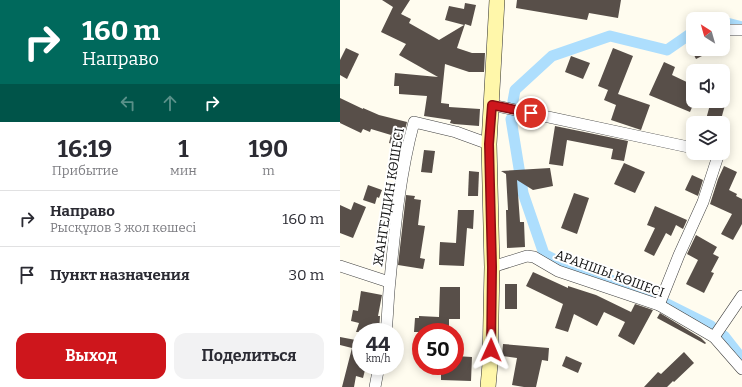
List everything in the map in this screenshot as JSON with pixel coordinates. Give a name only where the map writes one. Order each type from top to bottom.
[{"type":"main road","points":[[488,387],[490,364],[492,267],[489,144],[497,0]]},
{"type":"street","points":[[730,30],[742,30]]},
{"type":"street","points":[[492,105],[686,147]]},
{"type":"street","name":"ЖАНГЕЛДИН КӨШЕСІ","points":[[387,323],[389,282],[398,202],[408,142],[414,122],[456,132],[489,144]]},
{"type":"street","points":[[659,305],[679,255],[703,202],[717,160]]},
{"type":"street","name":"АРАНШЫ КӨШЕСІ","points":[[492,267],[527,256],[534,257],[558,270],[659,305],[714,337],[742,369]]},
{"type":"street","points":[[340,266],[389,282]]},
{"type":"street","points":[[714,337],[742,296]]},
{"type":"street","points":[[375,387],[378,375]]},
{"type":"building","points":[[382,0],[410,0],[401,14],[411,19],[409,23],[439,40],[464,25],[445,20],[449,6],[464,9],[465,3],[476,5],[471,26],[465,24],[457,48],[472,53],[485,53],[484,72],[469,72],[445,64],[441,103],[449,104],[449,107],[480,109],[479,126],[454,124],[450,123],[451,120],[424,116],[427,96],[399,94],[399,86],[394,86],[395,73],[438,77],[399,55],[406,44],[381,32],[393,7]]},
{"type":"building","points":[[517,0],[621,0],[618,18],[589,13],[587,20],[516,8]]},
{"type":"building","points":[[346,48],[359,54],[347,79],[340,75],[340,60]]},
{"type":"building","points":[[613,48],[633,56],[618,94],[650,105],[641,130],[611,120],[616,105],[604,100],[608,90],[598,86]]},
{"type":"building","points":[[571,56],[590,63],[583,79],[565,72]]},
{"type":"building","points":[[694,56],[702,56],[696,59]]},
{"type":"building","points":[[664,62],[675,67],[672,75],[686,82],[686,108],[692,108],[690,112],[649,95]]},
{"type":"building","points":[[340,98],[379,115],[407,122],[401,146],[389,143],[391,135],[371,129],[370,132],[363,129],[361,133],[340,123]]},
{"type":"building","points":[[709,108],[724,108],[722,116],[707,116]]},
{"type":"building","points":[[555,126],[628,141],[624,161],[611,159],[613,149],[567,140],[563,166],[549,164]]},
{"type":"building","points":[[424,150],[435,151],[432,173],[421,172]]},
{"type":"building","points":[[624,163],[645,172],[635,193],[614,184]]},
{"type":"building","points":[[724,166],[737,172],[729,190],[737,194],[736,196],[742,199],[742,224],[733,240],[721,234],[732,214],[710,204]]},
{"type":"building","points":[[550,168],[553,186],[533,190],[517,180],[520,222],[524,222],[525,247],[507,248],[506,210],[508,210],[506,174],[501,171]]},
{"type":"building","points":[[469,171],[479,172],[478,196],[468,196]]},
{"type":"building","points":[[692,175],[703,180],[698,196],[685,190]]},
{"type":"building","points":[[368,185],[382,190],[379,198],[377,197],[375,204],[363,200]]},
{"type":"building","points":[[574,193],[589,198],[577,234],[561,228]]},
{"type":"building","points":[[406,195],[415,196],[414,199],[421,200],[418,225],[425,226],[420,258],[425,259],[423,269],[398,265]]},
{"type":"building","points":[[354,202],[366,207],[353,238],[340,233],[340,205],[351,210]]},
{"type":"building","points":[[655,206],[687,220],[683,229],[676,225],[671,236],[666,233],[654,256],[644,251],[655,228],[647,225]]},
{"type":"building","points":[[458,210],[474,210],[473,229],[467,228],[464,266],[439,265],[440,242],[456,243]]},
{"type":"building","points":[[696,235],[717,247],[713,254],[719,257],[711,272],[714,273],[704,293],[686,284],[698,260],[687,254]]},
{"type":"building","points":[[533,272],[568,288],[568,286],[596,295],[631,312],[635,304],[653,310],[634,345],[618,336],[625,322],[604,312],[597,326],[574,314],[568,332],[555,328],[563,304],[526,286]]},
{"type":"building","points":[[505,284],[517,284],[517,309],[505,309]]},
{"type":"building","points":[[440,287],[460,287],[460,319],[449,319],[449,323],[415,323],[415,318],[419,318],[419,316],[439,317]]},
{"type":"building","points":[[361,291],[382,295],[378,316],[380,316],[380,323],[359,323],[351,321],[353,310],[358,311]]},
{"type":"building","points":[[660,313],[701,338],[706,343],[705,344],[657,318]]},
{"type":"building","points":[[340,337],[352,339],[352,348],[340,345]]},
{"type":"building","points":[[503,344],[549,348],[548,361],[542,360],[536,387],[512,385],[517,358],[502,356]]},
{"type":"building","points":[[352,348],[352,375],[364,375],[363,378],[356,376],[354,387],[342,387]]},
{"type":"building","points":[[684,352],[694,363],[674,382],[673,381],[667,387],[644,387],[658,372],[661,374]]},
{"type":"building","points":[[566,356],[582,363],[578,373],[562,366]]},
{"type":"building","points":[[464,357],[472,357],[471,381],[441,380],[441,375],[464,375]]},
{"type":"waterway","points":[[730,24],[742,27]]},
{"type":"waterway","points":[[513,101],[515,90],[552,56],[610,36],[667,50],[686,37]]},
{"type":"waterway","points":[[511,119],[523,193],[544,254],[563,264],[640,290],[650,295]]},
{"type":"waterway","points":[[665,303],[711,326]]},
{"type":"waterway","points":[[724,336],[742,359]]},
{"type":"route","points":[[491,350],[492,267],[489,144],[492,105],[531,113]]}]
